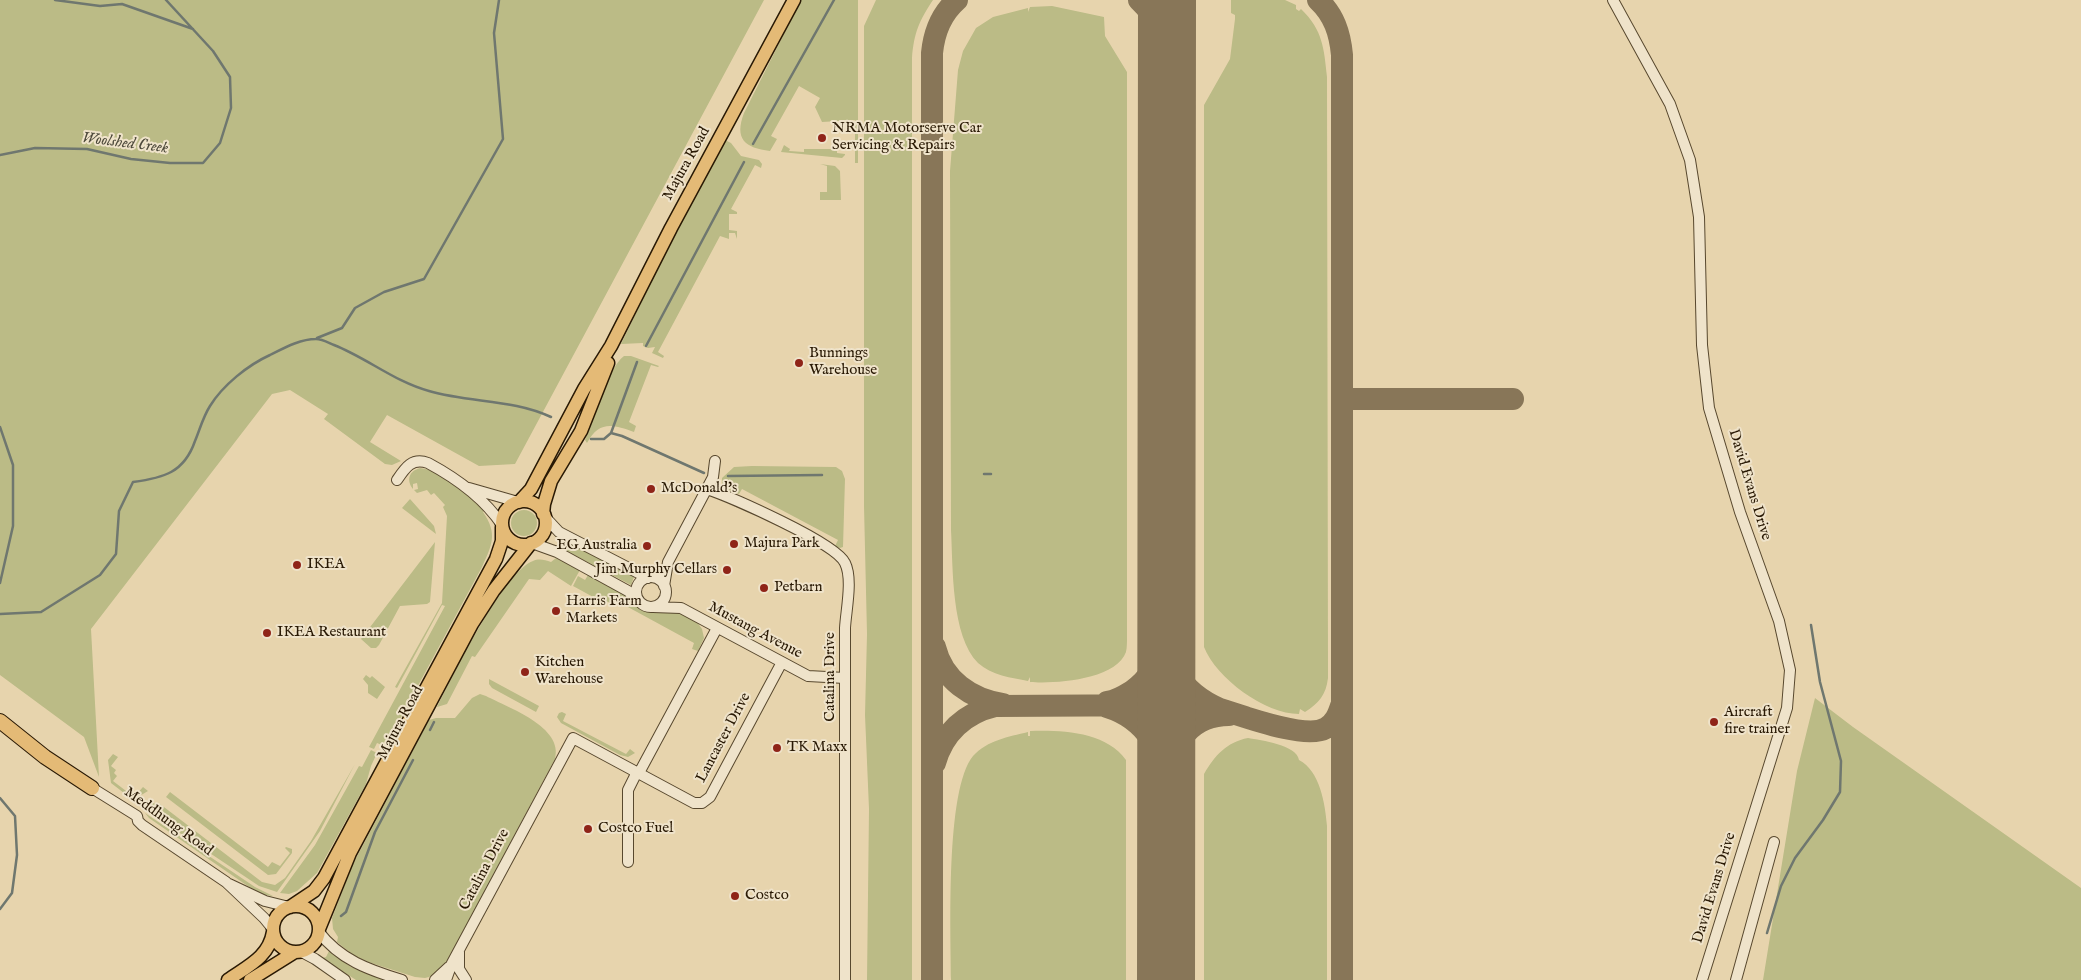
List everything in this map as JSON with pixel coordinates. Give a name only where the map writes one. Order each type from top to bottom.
[{"type":"highway","points":[[0,721],[33,748],[92,788]]},
{"type":"main road","name":"Majura Road","points":[[519,502],[531,489],[584,389],[611,346],[671,228],[794,0]]},
{"type":"main road","name":"Majura Road","points":[[544,515],[544,504],[551,481],[582,428],[610,357],[611,346]]},
{"type":"main road","points":[[519,502],[533,504],[544,515],[544,531],[540,538],[532,543],[520,545],[513,542],[505,534],[502,526],[505,512],[512,504],[519,502]]},
{"type":"main road","name":"Majura Road","points":[[290,907],[309,894],[322,880],[496,559],[502,541],[502,526]]},
{"type":"main road","name":"Majura Road","points":[[318,930],[350,853],[472,624],[494,590],[532,543]]},
{"type":"main road","points":[[228,980],[265,952],[270,945],[277,916],[290,907],[300,907],[310,911],[316,919],[318,930],[312,944],[250,980]]},
{"type":"main road","points":[[273,930],[280,946],[297,952]]},
{"type":"street","name":"David Evans Drive","points":[[1613,0],[1670,104],[1690,160],[1699,217],[1702,346],[1709,408],[1740,512],[1779,621],[1790,670],[1786,708],[1702,980]]},
{"type":"street","points":[[397,480],[407,466],[414,462],[422,461],[432,465],[488,506],[502,526]]},
{"type":"street","points":[[532,543],[557,552],[628,592],[644,605],[653,607],[663,600],[666,594],[668,562],[714,474],[716,461]]},
{"type":"street","points":[[461,485],[519,502]]},
{"type":"street","name":"Catalina Drive","points":[[707,488],[757,508],[831,549],[843,558],[848,576],[845,628],[845,980]]},
{"type":"street","points":[[544,515],[559,532],[649,578],[659,580],[665,587]]},
{"type":"street","points":[[639,601],[636,593],[637,587],[642,580],[649,578],[668,562]]},
{"type":"street","name":"Mustang Avenue","points":[[665,587],[681,608],[811,677],[845,678]]},
{"type":"street","name":"Mustang Avenue","points":[[653,607],[681,608]]},
{"type":"street","points":[[628,862],[628,790],[717,628]]},
{"type":"street","name":"Lancaster Drive","points":[[573,738],[696,804],[706,801],[782,662]]},
{"type":"street","name":"Catalina Drive","points":[[446,980],[452,963],[573,738]]},
{"type":"street","name":"Meddhung Road","points":[[92,788],[137,816],[138,821],[142,825],[226,882],[264,918],[273,930]]},
{"type":"street","points":[[1736,980],[1774,842]]},
{"type":"street","name":"Meddhung Road","points":[[226,882],[265,901],[290,907]]},
{"type":"street","points":[[318,930],[328,943],[354,962],[370,970],[402,980]]},
{"type":"street","points":[[460,949],[458,965],[466,980]]},
{"type":"street","points":[[297,952],[315,959],[345,980]]},
{"type":"street","name":"Catalina Drive","points":[[435,980],[452,963]]},
{"type":"green space","points":[[0,0],[764,0],[515,464],[479,466],[387,415],[370,442],[401,461],[392,465],[385,464],[324,419],[328,414],[290,390],[272,394],[91,629],[99,777],[84,737],[0,675]]},
{"type":"green space","points":[[801,0],[858,0],[858,163],[855,163],[855,120],[822,122],[815,107],[820,98],[799,86],[771,136],[777,139],[770,151],[748,145],[741,136],[740,129],[744,113]]},
{"type":"green space","points":[[876,0],[933,0],[918,28],[912,58],[912,980],[867,980],[869,809],[865,715],[867,634],[864,506],[864,26]]},
{"type":"green space","points":[[1231,0],[1285,0],[1296,5],[1296,9],[1299,11],[1301,9],[1318,32],[1323,49],[1327,77],[1328,678],[1326,689],[1321,698],[1305,712],[1300,709],[1299,714],[1272,708],[1243,692],[1219,671],[1204,647],[1204,105],[1230,59],[1235,19],[1235,15],[1231,13]]},
{"type":"green space","points":[[1052,6],[1104,17],[1105,36],[1127,72],[1127,640],[1126,652],[1120,661],[1110,669],[1098,674],[1068,681],[1030,682],[1030,677],[1028,681],[1002,675],[978,663],[969,651],[963,636],[955,600],[951,530],[950,171],[958,70],[963,51],[976,28],[993,17],[1028,8],[1028,12],[1030,7]]},
{"type":"green space","points":[[725,140],[731,143],[741,156],[759,160],[762,164],[761,168],[755,165],[731,209],[737,212],[737,214],[729,214],[729,230],[737,231],[737,239],[735,233],[729,233],[729,239],[720,236],[658,352],[664,356],[663,358],[652,353],[655,347],[648,348],[643,346],[643,343],[621,344],[642,301],[639,298]]},
{"type":"green space","points":[[784,145],[790,149],[789,151],[804,152],[804,149],[837,149],[837,153],[845,155],[842,158],[781,152]]},
{"type":"green space","points":[[820,164],[835,166],[840,171],[841,200],[820,200],[820,192],[827,192],[827,166]]},
{"type":"green space","points":[[624,356],[631,356],[659,366],[651,365],[629,422],[636,426],[634,432],[619,427],[607,426],[596,431],[587,443],[585,440],[607,383],[618,362]]},
{"type":"green space","points":[[734,467],[836,467],[842,471],[845,479],[843,547],[835,546],[838,540],[742,489],[739,494],[722,486],[722,478]]},
{"type":"green space","points":[[420,468],[446,478],[486,509],[483,512],[491,527],[492,540],[482,567],[393,732],[382,745],[377,743],[374,749],[369,747],[445,606],[442,605],[397,688],[395,687],[442,603],[447,516],[443,507],[445,505],[434,493],[431,495],[427,490],[417,493],[414,490],[418,489],[417,483],[413,484],[413,489],[411,486],[409,479],[411,474]]},
{"type":"green space","points":[[410,499],[434,526],[436,534],[402,508]]},
{"type":"green space","points":[[524,510],[533,514],[537,523],[533,532],[524,536],[515,532],[511,523],[515,514]]},
{"type":"green space","points":[[565,540],[634,577],[631,585],[561,548]]},
{"type":"green space","points":[[435,542],[430,602],[427,604],[400,606],[379,645],[376,648],[371,648],[361,639]]},
{"type":"green space","points":[[556,558],[580,570],[571,586],[548,571],[540,580],[529,579],[475,657],[472,656],[447,704],[437,707],[466,650],[508,584],[521,569],[533,561],[540,559],[551,562]]},
{"type":"green space","points":[[588,575],[629,597],[644,610],[655,612],[673,609],[697,622],[702,629],[704,638],[698,651],[692,649],[694,643],[615,600],[612,599],[610,603],[597,596],[595,598],[573,586],[578,576],[585,580]]},
{"type":"green space","points":[[366,675],[370,678],[372,676],[385,687],[377,699],[368,693],[368,685],[363,679]]},
{"type":"green space","points":[[489,679],[539,706],[536,712],[492,688],[489,684]]},
{"type":"green space","points":[[480,694],[520,713],[543,728],[551,737],[556,748],[555,759],[445,965],[433,976],[425,978],[415,977],[368,962],[353,955],[337,942],[338,937],[333,929],[332,918],[353,864],[429,720],[455,718],[472,698]]},
{"type":"green space","points":[[1815,698],[1853,727],[2081,888],[2081,980],[1763,980],[1797,771]]},
{"type":"green space","points":[[562,712],[566,714],[563,721],[626,754],[630,749],[635,753],[628,757],[620,755],[561,723],[557,717]]},
{"type":"green space","points":[[1030,731],[1070,732],[1096,738],[1117,751],[1126,760],[1126,980],[951,980],[951,863],[958,799],[964,773],[973,756],[985,746],[1028,732],[1028,736],[1030,736]]},
{"type":"green space","points":[[1248,738],[1278,744],[1292,751],[1312,772],[1320,788],[1327,826],[1327,980],[1204,980],[1204,774],[1222,750]]},
{"type":"green space","points":[[371,750],[377,753],[366,784],[317,873],[297,891],[289,894],[280,893],[315,845],[359,766],[362,767]]},
{"type":"green space","points":[[113,754],[118,757],[111,766],[116,770],[114,773],[117,776],[113,781],[134,797],[143,787],[148,791],[133,800],[111,783],[108,760]]},
{"type":"green space","points":[[355,764],[320,831],[277,892],[259,886],[153,815],[146,807],[152,803],[160,804],[262,882],[275,885],[285,878],[311,841]]},
{"type":"green space","points":[[170,792],[268,867],[272,862],[280,866],[290,853],[286,847],[292,849],[292,853],[276,874],[268,875],[166,797]]},
{"type":"green space","points":[[145,813],[255,887],[273,896],[264,895],[252,889],[149,818]]},
{"type":"green space","points":[[329,951],[351,967],[385,980],[356,980],[322,958],[326,957]]},
{"type":"waterway","points":[[55,0],[100,6],[122,4],[193,29]]},
{"type":"waterway","name":"Woolshed Creek","points":[[0,155],[35,148],[87,149],[131,159],[170,163],[203,163],[220,143],[231,108],[230,77],[213,51],[166,0]]},
{"type":"waterway","points":[[317,338],[342,328],[355,308],[384,292],[424,279],[503,139],[494,33],[499,0]]},
{"type":"waterway","points":[[753,144],[834,0]]},
{"type":"waterway","points":[[646,346],[744,162]]},
{"type":"waterway","points":[[0,614],[41,612],[100,575],[116,554],[119,511],[133,482],[163,476],[178,467],[190,452],[203,419],[215,398],[237,376],[253,364],[298,342],[310,339],[325,341],[358,356],[404,382],[429,391],[460,398],[522,407],[551,417]]},
{"type":"waterway","points":[[611,433],[637,362]]},
{"type":"waterway","name":"Woolshed Creek","points":[[0,427],[13,465],[13,526],[0,583]]},
{"type":"waterway","points":[[591,439],[604,439],[611,433],[622,436],[704,473]]},
{"type":"waterway","points":[[984,474],[991,474]]},
{"type":"waterway","points":[[728,476],[822,475]]},
{"type":"waterway","points":[[1767,933],[1781,886],[1795,858],[1823,820],[1840,792],[1841,761],[1820,682],[1811,625]]},
{"type":"waterway","points":[[430,730],[434,722]]},
{"type":"waterway","points":[[341,916],[346,912],[375,832],[413,760]]},
{"type":"waterway","name":"Woolshed Creek","points":[[0,798],[15,816],[17,855],[12,893],[0,909]]},
{"type":"taxiway","points":[[932,980],[932,53],[934,38],[939,24],[951,5],[957,0]]},
{"type":"taxiway","points":[[1139,0],[1152,15],[1160,32],[1166,69]]},
{"type":"taxiway","points":[[1166,43],[1170,23],[1182,0]]},
{"type":"taxiway","points":[[1318,0],[1332,18],[1340,39],[1342,55],[1342,980]]},
{"type":"taxiway","points":[[1342,399],[1513,399]]},
{"type":"taxiway","points":[[1107,702],[1132,691],[1155,666],[1165,634],[1167,617],[1167,565]]},
{"type":"taxiway","points":[[1167,618],[1169,648],[1177,673],[1193,693],[1220,709],[1274,726],[1304,731],[1317,731],[1332,724],[1341,706]]},
{"type":"taxiway","points":[[935,647],[944,669],[960,686],[980,698],[1003,704]]},
{"type":"taxiway","points":[[935,763],[944,742],[957,726],[974,714],[995,706],[1184,705],[1220,709],[1245,717]]},
{"type":"taxiway","points":[[1107,707],[1133,720],[1151,739],[1158,751],[1162,764],[1166,793]]},
{"type":"taxiway","points":[[1166,776],[1179,742],[1194,725],[1216,716],[1229,715]]},
{"type":"runway","points":[[1166,980],[1167,0]]},
{"type":"place","name":"NRMA Motorserve Car Servicing & Repairs","points":[[822,138]]},
{"type":"place","name":"Bunnings Warehouse","points":[[799,363]]},
{"type":"place","name":"McDonald's","points":[[651,489]]},
{"type":"place","name":"Majura Park","points":[[734,544]]},
{"type":"place","name":"EG Australia","points":[[647,546]]},
{"type":"place","name":"IKEA","points":[[297,565]]},
{"type":"place","name":"Jim Murphy Cellars","points":[[727,570]]},
{"type":"place","name":"Petbarn","points":[[764,588]]},
{"type":"place","name":"Harris Farm Markets","points":[[556,611]]},
{"type":"place","name":"IKEA Restaurant","points":[[267,633]]},
{"type":"place","name":"Kitchen Warehouse","points":[[525,672]]},
{"type":"place","name":"Aircraft fire trainer","points":[[1714,722]]},
{"type":"place","name":"TK Maxx","points":[[777,748]]},
{"type":"place","name":"Costco Fuel","points":[[588,829]]},
{"type":"place","name":"Costco","points":[[735,896]]}]
